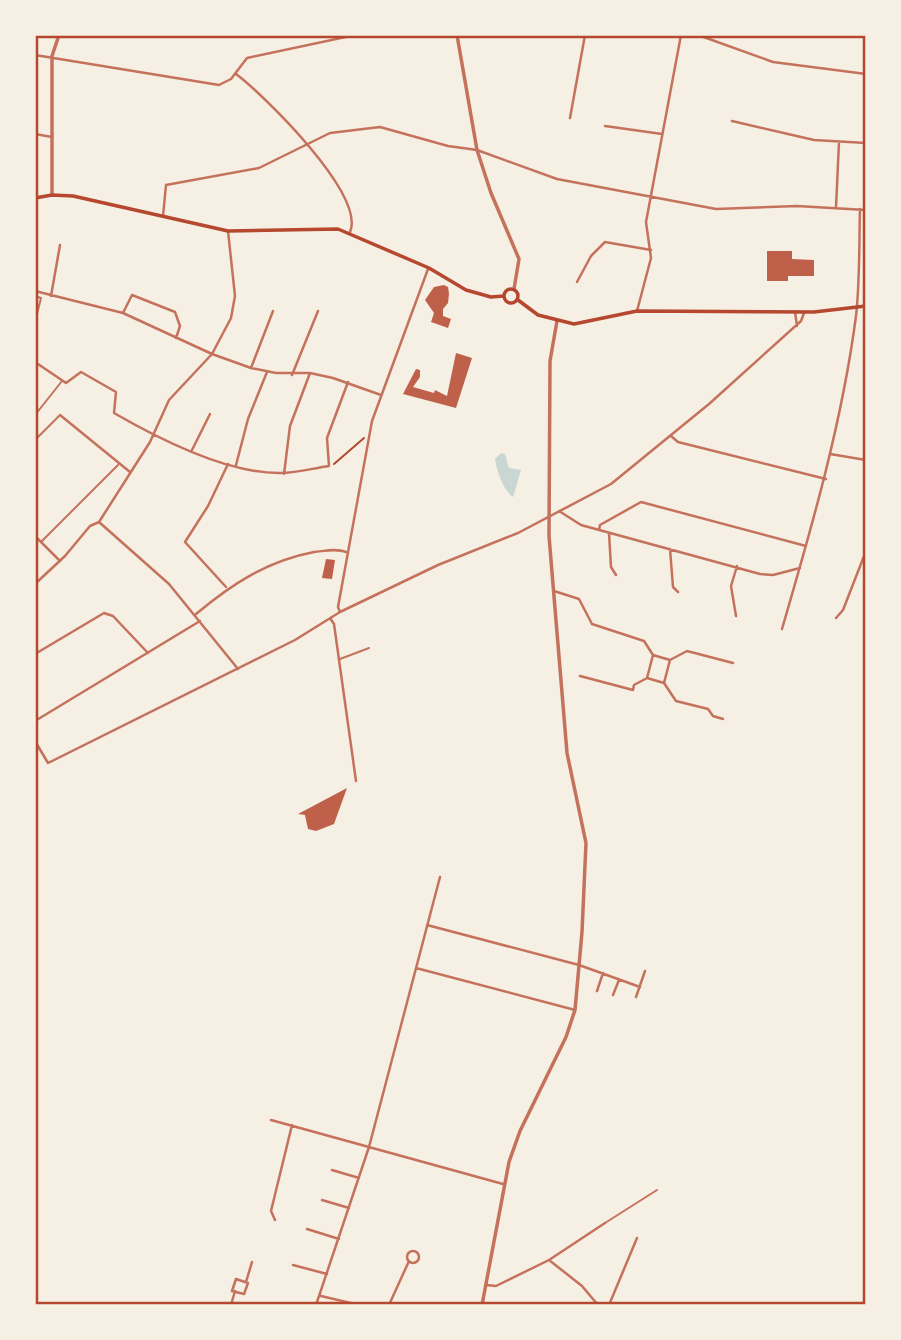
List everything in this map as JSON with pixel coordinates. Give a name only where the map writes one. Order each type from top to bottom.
[{"type":"main road","points":[[35,198],[52,195],[73,196],[228,231],[323,228],[349,232],[429,268],[466,289],[491,297],[504,296]]},
{"type":"main road","points":[[504,296],[507,290],[514,289],[518,293],[517,300]]},
{"type":"main road","points":[[504,296],[509,303],[517,300]]},
{"type":"main road","points":[[517,300],[528,309],[557,321],[582,323],[637,311],[804,312],[866,306]]},
{"type":"street","points":[[52,195],[52,56],[59,35]]},
{"type":"street","points":[[35,55],[214,85],[226,83],[247,58],[355,35]]},
{"type":"street","points":[[457,35],[477,150],[491,193],[519,259],[514,289]]},
{"type":"street","points":[[570,118],[585,35]]},
{"type":"street","points":[[637,311],[651,250],[646,227],[651,195],[681,35]]},
{"type":"street","points":[[698,35],[774,62],[866,74]]},
{"type":"street","points":[[236,74],[279,110],[307,144],[347,206],[352,220],[349,232]]},
{"type":"street","points":[[732,121],[814,140],[866,143]]},
{"type":"street","points":[[605,126],[662,134]]},
{"type":"street","points":[[163,217],[166,185],[259,168],[330,133],[380,127],[448,146],[477,150],[556,179],[730,210],[836,207],[866,210]]},
{"type":"street","points":[[35,134],[52,137]]},
{"type":"street","points":[[836,207],[839,142]]},
{"type":"street","points":[[782,629],[826,479],[856,308],[860,209]]},
{"type":"street","points":[[35,584],[60,561],[90,526],[99,522],[132,473],[169,400],[212,354],[231,318],[235,296],[228,231]]},
{"type":"street","points":[[578,282],[591,256],[605,242],[651,250]]},
{"type":"street","points":[[51,296],[60,245]]},
{"type":"street","points":[[340,612],[338,607],[347,552],[381,395],[429,268]]},
{"type":"street","points":[[35,294],[123,313],[212,354],[250,368],[292,375],[310,373],[348,382],[381,395]]},
{"type":"street","points":[[35,294],[41,298],[35,322]]},
{"type":"street","points":[[123,313],[132,295],[175,312],[180,326],[176,338]]},
{"type":"street","points":[[250,368],[273,311]]},
{"type":"street","points":[[292,375],[318,311]]},
{"type":"street","points":[[795,312],[797,326]]},
{"type":"street","points":[[35,741],[48,763],[238,669],[340,612],[548,517],[611,484],[797,326],[804,312]]},
{"type":"street","points":[[482,1305],[503,1184],[517,1138],[566,1037],[575,1010],[582,932],[586,843],[569,770],[548,517],[550,361],[557,321]]},
{"type":"street","points":[[35,362],[66,383],[81,372],[116,392],[114,413],[152,436],[228,464],[284,474],[330,466],[327,438],[348,382]]},
{"type":"street","points":[[236,466],[248,419],[267,372]]},
{"type":"street","points":[[284,474],[290,426],[310,373]]},
{"type":"street","points":[[35,415],[62,381]]},
{"type":"street","points":[[192,450],[209,414]]},
{"type":"street","points":[[35,440],[60,415],[132,473]]},
{"type":"street","points":[[670,436],[678,442],[826,479]]},
{"type":"street","points":[[830,454],[866,460]]},
{"type":"street","points":[[41,542],[119,464]]},
{"type":"street","points":[[228,464],[208,506],[185,542],[228,589]]},
{"type":"street","points":[[599,530],[600,525],[641,502],[806,546]]},
{"type":"street","points":[[559,511],[581,525],[773,575],[800,568]]},
{"type":"street","points":[[99,522],[154,569],[196,614],[238,669]]},
{"type":"street","points":[[609,533],[611,567],[616,575]]},
{"type":"street","points":[[35,536],[60,561]]},
{"type":"street","points":[[196,614],[258,569],[290,558],[327,550],[347,552]]},
{"type":"street","points":[[670,550],[673,587],[678,592]]},
{"type":"street","points":[[836,618],[843,610],[866,551]]},
{"type":"street","points":[[736,616],[732,586],[737,566]]},
{"type":"street","points":[[554,591],[579,599],[592,624],[644,641],[653,655],[670,660],[687,651],[733,663]]},
{"type":"street","points":[[35,654],[104,614],[113,615],[148,653]]},
{"type":"street","points":[[331,618],[356,781]]},
{"type":"street","points":[[35,721],[201,620]]},
{"type":"street","points":[[339,659],[369,648]]},
{"type":"street","points":[[647,678],[653,655]]},
{"type":"street","points":[[664,683],[670,660]]},
{"type":"street","points":[[580,676],[633,690],[634,685],[647,678],[664,683],[676,701],[708,709],[713,716],[723,719]]},
{"type":"street","points":[[316,1305],[369,1147],[440,877]]},
{"type":"street","points":[[427,925],[579,965],[640,987]]},
{"type":"street","points":[[416,968],[575,1010]]},
{"type":"street","points":[[636,997],[645,971]]},
{"type":"street","points":[[597,991],[603,973]]},
{"type":"street","points":[[613,995],[619,980]]},
{"type":"street","points":[[271,1120],[503,1184]]},
{"type":"street","points":[[275,1220],[271,1211],[292,1125]]},
{"type":"street","points":[[332,1170],[359,1179]]},
{"type":"street","points":[[486,1285],[496,1286],[549,1260],[657,1190]]},
{"type":"street","points":[[322,1200],[349,1208]]},
{"type":"street","points":[[307,1229],[339,1239]]},
{"type":"street","points":[[609,1305],[637,1238]]},
{"type":"street","points":[[549,1260],[582,1286],[598,1305]]},
{"type":"street","points":[[389,1305],[409,1261]]},
{"type":"street","points":[[235,1292],[244,1294],[252,1262]]},
{"type":"street","points":[[293,1265],[327,1274]]},
{"type":"street","points":[[231,1305],[236,1279],[246,1282]]},
{"type":"street","points":[[320,1295],[359,1305]]},
{"type":"path","points":[[330,466],[364,438],[370,439]]},
{"type":"shaded area","points":[[501,453],[505,454],[509,468],[521,470],[513,497],[503,485],[497,469],[495,459]]},
{"type":"building","points":[[767,251],[792,251],[792,259],[814,260],[814,276],[788,276],[788,281],[767,281]]},
{"type":"building","points":[[434,287],[448,287],[449,294],[448,303],[443,309],[443,316],[451,319],[448,328],[431,322],[434,313],[425,300]]},
{"type":"building","points":[[456,353],[472,358],[456,408],[403,394],[416,369],[420,370],[420,377],[413,387],[434,393],[435,390],[447,396]]},
{"type":"building","points":[[326,559],[335,560],[332,579],[322,578]]},
{"type":"building","points":[[347,788],[334,824],[316,831],[308,829],[305,815],[298,814]]}]
